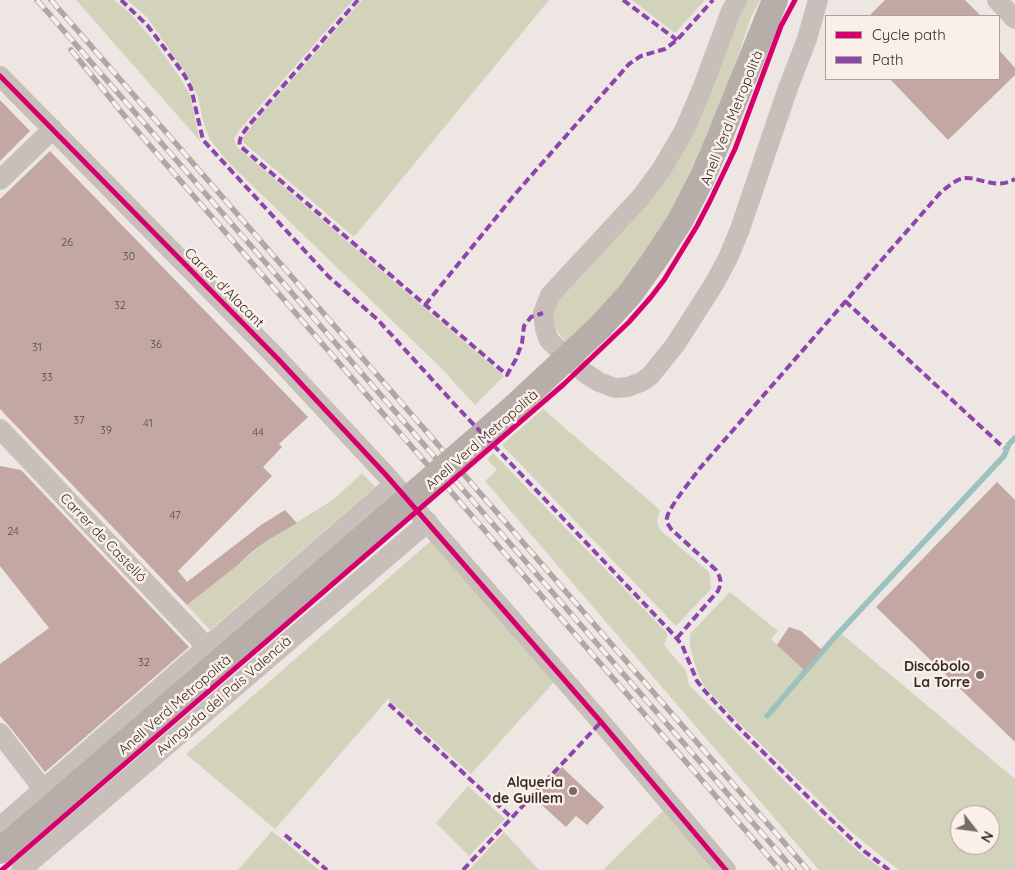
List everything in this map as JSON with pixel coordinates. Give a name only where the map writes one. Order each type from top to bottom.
[{"type":"main road","points":[[0,851],[512,408],[600,327],[630,294],[680,221],[719,140],[775,0]]},
{"type":"street","points":[[737,0],[684,131],[661,170],[642,197],[550,295],[543,313],[545,329],[549,340],[586,373],[599,382],[615,388],[628,388],[650,376],[675,345],[714,284],[728,258],[807,39],[818,0]]},
{"type":"street","points":[[998,1],[1015,19]]},
{"type":"street","name":"Carrer d'Alacant","points":[[0,76],[278,359],[394,484],[601,722],[726,870]]},
{"type":"street","points":[[0,180],[53,130]]},
{"type":"street","name":"Carrer de Castelló","points":[[2,436],[207,647]]},
{"type":"street","points":[[0,827],[394,484]]},
{"type":"street","name":"Avinguda del País Valencià","points":[[21,870],[428,522]]},
{"type":"street","points":[[2,739],[43,789]]},
{"type":"green space","points":[[76,0],[114,0],[131,14],[179,76],[190,95],[200,141]]},
{"type":"green space","points":[[127,0],[353,0],[240,129],[234,139],[237,147],[504,376],[475,405],[440,367],[227,161],[209,138],[198,97],[189,78],[147,17]]},
{"type":"green space","points":[[362,0],[549,0],[354,237],[244,143],[242,139]]},
{"type":"green space","points":[[632,0],[705,0],[675,33]]},
{"type":"green space","points":[[744,0],[760,0],[752,15],[725,93],[667,219],[616,292],[566,342],[555,328],[552,313],[562,293],[618,232]]},
{"type":"green space","points":[[543,409],[660,510],[657,522],[660,530],[708,571],[711,589],[676,626],[502,445]]},
{"type":"green space","points":[[493,453],[667,633],[664,645],[686,671],[689,685],[821,817],[858,851],[883,870],[819,870],[485,481],[497,470],[487,459]]},
{"type":"green space","points":[[362,473],[375,487],[210,630],[187,605],[268,540],[333,500]]},
{"type":"green space","points":[[432,540],[555,681],[471,774],[388,699],[275,829],[186,754]]},
{"type":"green space","points":[[730,592],[778,631],[771,639],[804,670],[838,631],[1015,779],[1015,870],[899,870],[848,829],[735,719],[703,685],[690,645],[690,634]]},
{"type":"green space","points":[[468,786],[505,819],[469,856],[436,823]]},
{"type":"green space","points":[[663,811],[713,870],[603,870]]},
{"type":"green space","points":[[272,831],[319,870],[238,870]]},
{"type":"green space","points":[[504,832],[539,870],[469,870]]},
{"type":"building","points":[[885,0],[965,0],[980,15],[870,15]]},
{"type":"building","points":[[1000,51],[1015,68],[1015,75],[948,140],[891,80],[1000,80]]},
{"type":"building","points":[[0,100],[30,131],[0,161]]},
{"type":"building","points":[[50,151],[308,417],[279,444],[282,447],[263,467],[272,476],[178,571],[187,582],[261,525],[285,510],[297,523],[253,551],[187,605],[0,409],[0,199]]},
{"type":"building","points":[[0,466],[21,470],[189,647],[45,772],[0,716],[0,664],[49,628],[0,566]]},
{"type":"building","name":"Discóbolo La Torre","points":[[997,482],[1015,500],[1015,742],[876,607]]},
{"type":"building","points":[[789,627],[801,631],[822,650],[804,670],[777,645]]},
{"type":"building","name":"Alqueria de Guillem","points":[[562,767],[604,807],[587,825],[576,816],[566,827],[534,798]]},
{"type":"waterway","points":[[767,716],[834,638],[1004,456],[1009,444],[1015,438]]},
{"type":"railway","points":[[37,0],[794,870]]},
{"type":"railway","points":[[51,0],[808,870]]},
{"type":"railway","points":[[71,50],[132,125],[780,870]]},
{"type":"marked path","points":[[121,0],[147,25],[185,76],[191,88],[203,140],[328,276],[378,320],[458,408],[673,634],[682,645],[697,681],[742,731],[864,851],[889,870]]},
{"type":"marked path","points":[[358,0],[249,125],[243,133],[240,146],[507,375],[522,343],[524,326],[531,317],[543,313]]},
{"type":"marked path","points":[[623,0],[677,40]]},
{"type":"marked path","points":[[425,305],[516,193],[629,64],[641,56],[665,49],[677,40],[713,0]]},
{"type":"marked path","points":[[677,638],[718,591],[720,583],[716,570],[671,529],[667,523],[668,513],[681,493],[700,468],[941,192],[956,181],[964,178],[999,184],[1015,179]]},
{"type":"marked path","points":[[845,301],[1004,448]]},
{"type":"marked path","points":[[389,704],[512,818]]},
{"type":"marked path","points":[[463,870],[601,722]]},
{"type":"marked path","points":[[285,835],[327,870]]},
{"type":"cycle path","name":"Anell Verd Metropolità","points":[[2,870],[564,384],[629,322],[664,280],[710,201],[735,149],[781,26],[795,0]]},
{"type":"cycle path","points":[[0,76],[278,359],[386,475],[601,722],[726,870]]},
{"type":"place","name":"Discóbolo La Torre","points":[[980,675]]},
{"type":"place","name":"Alqueria de Guillem","points":[[573,791]]}]
